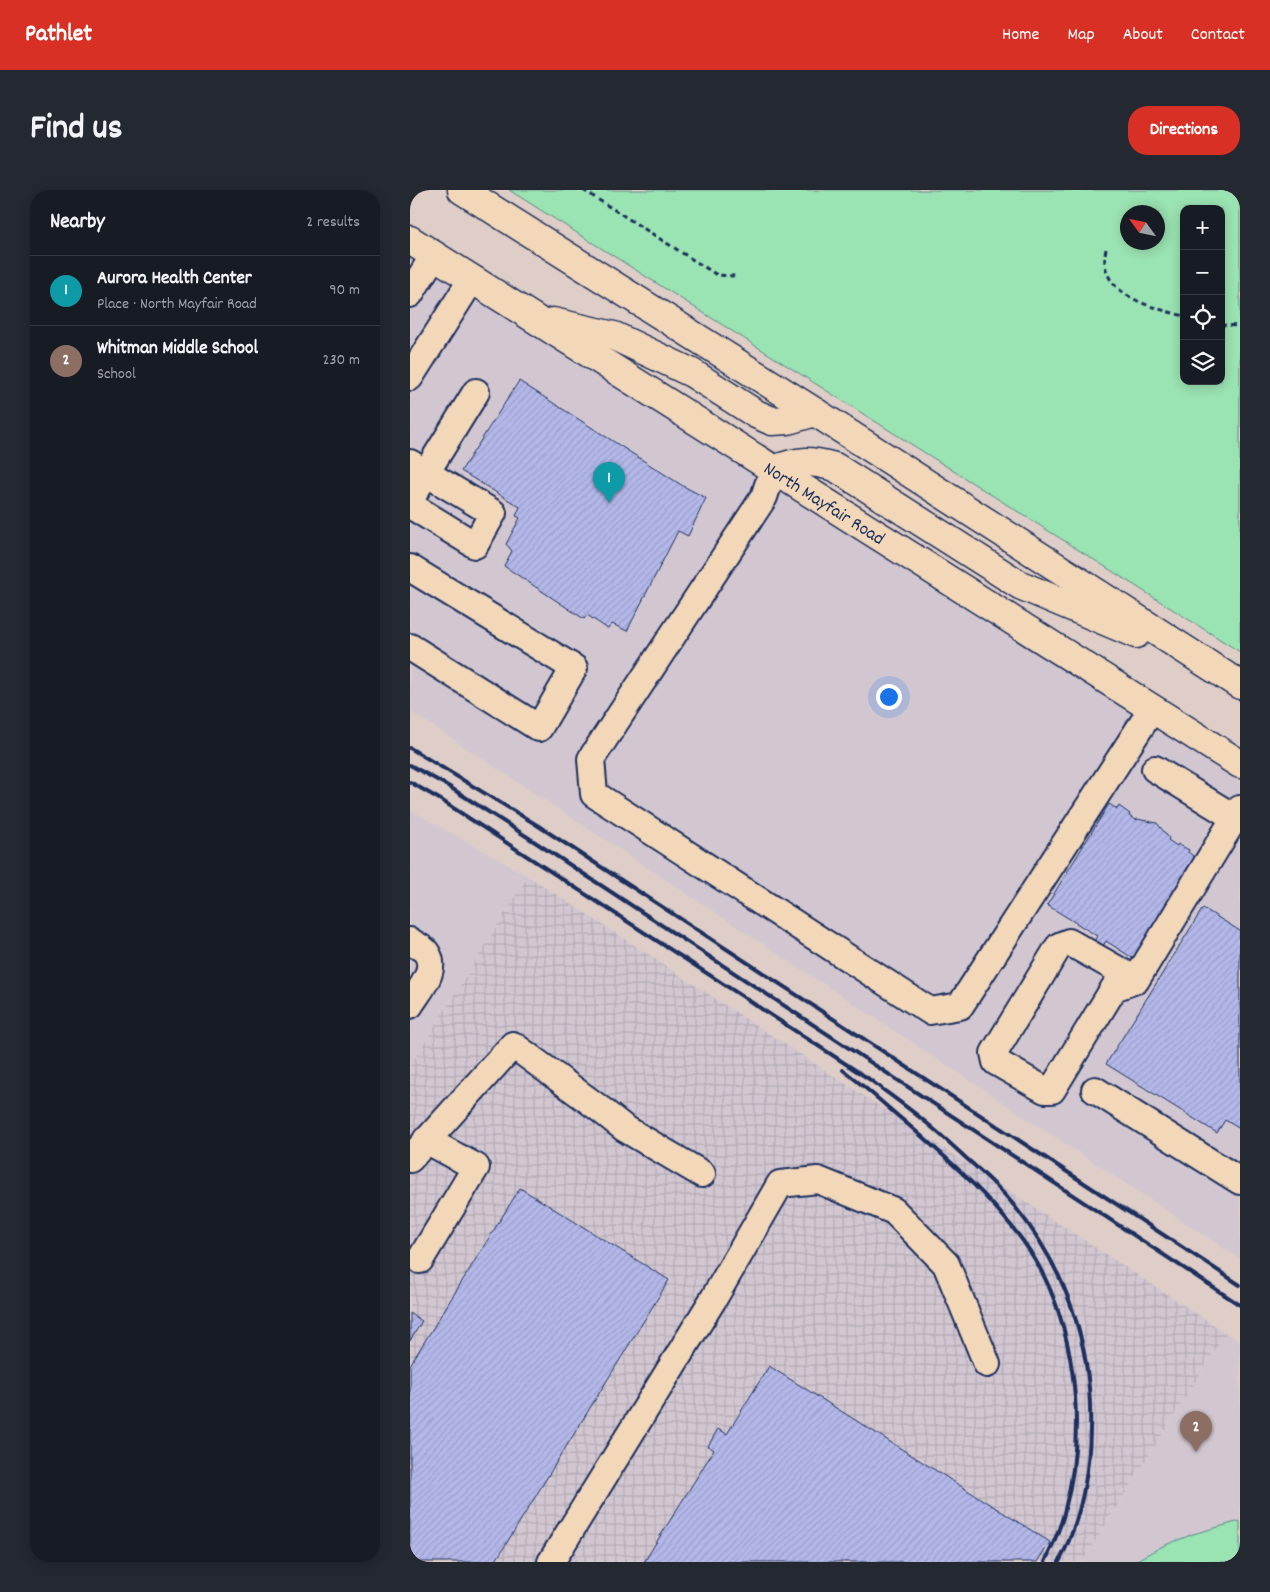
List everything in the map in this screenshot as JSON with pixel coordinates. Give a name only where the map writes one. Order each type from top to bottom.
[{"type":"main road","points":[[462,190],[815,412],[1240,685]]},
{"type":"main road","name":"North Mayfair Road","points":[[410,240],[1240,764]]},
{"type":"main road","points":[[532,317],[614,336],[692,373],[756,414],[772,421],[788,420],[815,412]]},
{"type":"main road","points":[[773,470],[791,463],[812,461],[835,467],[1020,585],[1205,662]]},
{"type":"main road","points":[[1152,709],[1240,746]]},
{"type":"lane","points":[[411,292],[434,255]]},
{"type":"lane","points":[[410,377],[472,279]]},
{"type":"lane","points":[[410,500],[418,468],[476,392]]},
{"type":"lane","points":[[410,505],[475,545],[493,512],[418,468]]},
{"type":"lane","points":[[773,470],[764,497],[591,759],[594,794],[930,1011],[960,1006],[1152,709]]},
{"type":"lane","points":[[410,568],[574,668],[539,728],[410,647]]},
{"type":"lane","points":[[1136,980],[1069,942],[1059,946],[994,1053],[996,1062],[1045,1090],[1052,1090],[1114,988],[1136,980],[1237,813],[1155,769]]},
{"type":"lane","points":[[410,942],[426,951],[430,961],[431,972],[410,1005]]},
{"type":"lane","points":[[410,1159],[513,1046],[624,1128],[702,1174]]},
{"type":"lane","points":[[1095,1090],[1240,1181]]},
{"type":"lane","points":[[420,1260],[476,1167],[426,1140]]},
{"type":"lane","points":[[551,1562],[714,1298],[780,1184],[818,1180],[894,1211],[946,1264],[987,1364]]},
{"type":"path","points":[[583,190],[717,274],[735,276]]},
{"type":"path","points":[[1106,250],[1104,257],[1105,268],[1114,285],[1131,297],[1151,307],[1180,315]]},
{"type":"path","points":[[1225,325],[1240,326]]},
{"type":"shaded area","points":[[410,256],[1240,782],[1240,1259],[410,711]]},
{"type":"shaded area","points":[[410,810],[528,876],[410,1066]]},
{"type":"shaded area","points":[[528,876],[1226,1333],[1082,1562],[410,1562],[410,1066]]},
{"type":"shaded area","points":[[1226,1333],[1240,1342],[1240,1562],[1082,1562]]},
{"type":"green space","points":[[509,190],[1240,190],[1240,652]]},
{"type":"green space","points":[[1240,1521],[1240,1562],[1133,1562],[1163,1546],[1193,1534]]},
{"type":"building","points":[[519,381],[683,486],[706,498],[688,536],[678,531],[627,631],[612,624],[608,629],[587,615],[584,619],[504,566],[512,551],[506,544],[520,518],[516,516],[520,507],[461,471]]},
{"type":"building","points":[[1109,804],[1117,809],[1119,806],[1136,820],[1157,823],[1169,838],[1168,840],[1177,846],[1178,844],[1189,850],[1188,852],[1196,858],[1134,959],[1106,941],[1102,948],[1093,943],[1097,936],[1047,905]]},
{"type":"building","points":[[1203,908],[1240,931],[1240,1129],[1225,1120],[1217,1133],[1106,1064]]},
{"type":"building","points":[[520,1188],[669,1280],[495,1562],[410,1562],[410,1365]]},
{"type":"building","points":[[410,1313],[422,1321],[410,1341]]},
{"type":"building","points":[[769,1366],[1050,1542],[1037,1562],[644,1562],[714,1450],[708,1446],[718,1429],[727,1434]]},
{"type":"railway","points":[[410,748],[537,825],[1240,1285]]},
{"type":"railway","points":[[410,765],[448,786],[529,838],[1240,1305]]},
{"type":"railway","points":[[410,782],[441,800],[869,1079],[940,1134],[990,1179],[1012,1203],[1031,1228],[1061,1281],[1081,1338],[1087,1368],[1090,1399],[1088,1464],[1078,1515],[1059,1562]]},
{"type":"railway","points":[[843,1070],[936,1149],[996,1208],[1023,1241],[1041,1270],[1055,1303],[1066,1337],[1072,1372],[1076,1409],[1075,1445],[1071,1480],[1064,1513],[1045,1562]]},
{"type":"place","name":"Aurora Health Center","points":[[609,503]]},
{"type":"place","name":"Whitman Middle School","points":[[1196,1452]]}]
